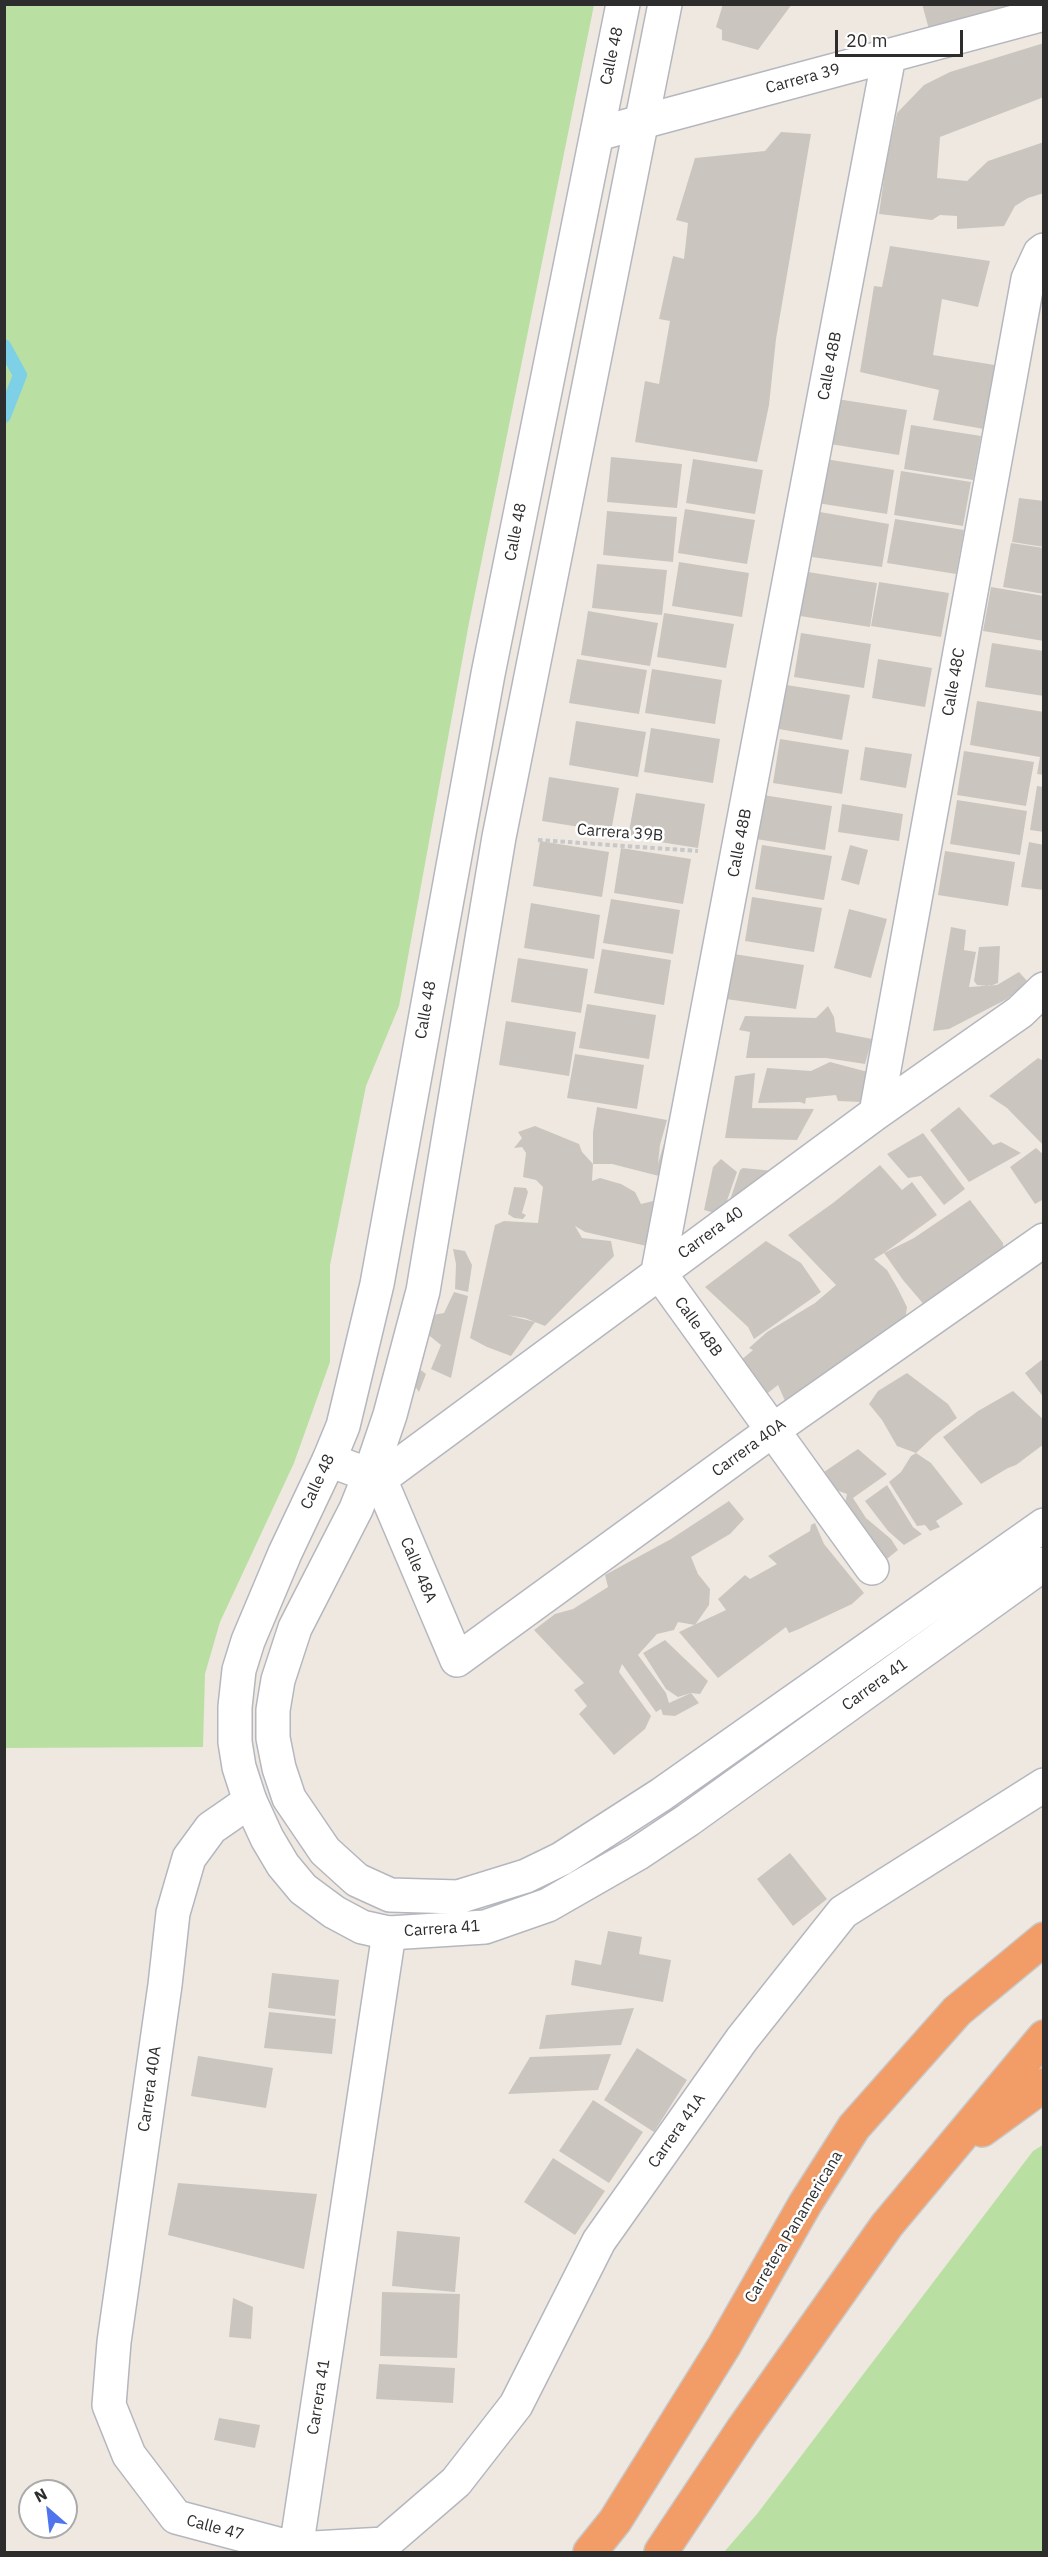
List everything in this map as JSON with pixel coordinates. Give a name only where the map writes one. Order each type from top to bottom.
[{"type":"highway","name":"Carretera Panamericana","points":[[590,2553],[615,2521],[724,2346],[805,2204],[854,2127],[957,2011],[1044,1939]]},
{"type":"highway","points":[[661,2553],[743,2429],[887,2225],[1044,2037]]},
{"type":"highway","points":[[939,2162],[1044,2085]]},
{"type":"street","name":"Calle 48","points":[[389,1933],[362,1927],[334,1912],[303,1890],[283,1865],[267,1838],[250,1801],[234,1742],[238,1670],[285,1553],[343,1426],[377,1284],[488,674],[623,4]]},
{"type":"street","points":[[329,1460],[375,1476],[423,1291],[499,837],[665,4]]},
{"type":"street","name":"Carrera 39","points":[[597,134],[1044,14]]},
{"type":"street","name":"Calle 48B","points":[[872,1568],[658,1272],[889,56]]},
{"type":"street","name":"Calle 48C","points":[[876,1113],[1028,279],[1042,251]]},
{"type":"street","name":"Carrera 40","points":[[375,1476],[876,1113],[1020,1012],[1044,989]]},
{"type":"street","name":"Carrera 40A","points":[[457,1660],[773,1430],[1044,1240]]},
{"type":"street","name":"Calle 48A","points":[[375,1476],[457,1660]]},
{"type":"street","name":"Carrera 41","points":[[375,1476],[295,1628],[278,1680],[273,1710],[273,1738],[279,1768],[289,1798],[325,1851],[357,1880],[390,1895],[458,1897],[526,1876],[561,1859],[662,1794],[1044,1525]]},
{"type":"street","name":"Carrera 41","points":[[296,2549],[389,1933],[485,1927],[548,1905],[591,1881],[688,1820],[1044,1564]]},
{"type":"street","name":"Carrera 41A","points":[[384,2544],[456,2482],[516,2405],[599,2241],[742,2039],[843,1912],[1044,1785]]},
{"type":"street","name":"Carrera 40A","points":[[109,2405],[114,2342],[165,1985],[172,1912],[189,1858],[212,1828],[250,1801]]},
{"type":"street","name":"Calle 47","points":[[109,2405],[129,2455],[176,2517],[296,2549],[384,2544]]},
{"type":"path","name":"Carrera 39B","points":[[499,837],[738,854]]},
{"type":"green space","points":[[4,5],[594,5],[469,623],[399,1006],[366,1086],[330,1265],[330,1362],[294,1463],[220,1622],[205,1674],[203,1747],[5,1748]]},
{"type":"green space","points":[[1043,2145],[1043,2552],[724,2552],[757,2514],[1033,2151]]},
{"type":"building","points":[[723,4],[792,4],[758,50],[722,40],[722,30],[716,27]]},
{"type":"building","points":[[922,4],[1044,4],[932,40]]},
{"type":"building","points":[[1044,43],[1044,97],[940,137],[937,178],[967,181],[988,161],[1044,142],[1044,193],[1028,198],[1015,206],[1004,226],[957,229],[957,216],[940,215],[932,220],[879,214],[886,163],[897,113],[924,85],[950,72]]},
{"type":"building","points":[[781,132],[811,134],[776,339],[769,405],[757,462],[635,442],[645,381],[659,384],[670,321],[659,319],[673,256],[684,259],[688,223],[676,220],[695,158],[765,151]]},
{"type":"building","points":[[890,246],[990,261],[978,307],[942,299],[933,355],[1007,367],[995,431],[933,420],[939,390],[860,372],[874,286],[882,287]]},
{"type":"building","points":[[837,399],[907,410],[899,455],[830,444]]},
{"type":"building","points":[[911,425],[981,436],[973,480],[904,469]]},
{"type":"building","points":[[611,457],[682,464],[677,508],[607,502]]},
{"type":"building","points":[[693,459],[763,470],[755,514],[686,503]]},
{"type":"building","points":[[825,459],[894,470],[887,514],[817,503]]},
{"type":"building","points":[[901,471],[971,482],[963,526],[894,515]]},
{"type":"building","points":[[1019,498],[1044,501],[1044,547],[1012,542]]},
{"type":"building","points":[[685,509],[755,520],[747,564],[678,553]]},
{"type":"building","points":[[607,511],[677,517],[673,562],[603,555]]},
{"type":"building","points":[[820,512],[889,524],[882,567],[812,557]]},
{"type":"building","points":[[895,519],[964,530],[956,574],[887,563]]},
{"type":"building","points":[[1011,543],[1044,548],[1044,594],[1003,587]]},
{"type":"building","points":[[679,562],[749,573],[742,617],[672,606]]},
{"type":"building","points":[[597,564],[667,570],[662,615],[592,608]]},
{"type":"building","points":[[808,572],[877,583],[870,627],[800,616]]},
{"type":"building","points":[[879,582],[949,593],[941,637],[871,626]]},
{"type":"building","points":[[991,587],[1044,596],[1044,641],[983,631]]},
{"type":"building","points":[[588,611],[658,623],[650,666],[581,655]]},
{"type":"building","points":[[664,613],[734,624],[726,668],[657,657]]},
{"type":"building","points":[[801,633],[871,644],[864,688],[794,677]]},
{"type":"building","points":[[992,643],[1044,651],[1044,696],[985,687]]},
{"type":"building","points":[[577,659],[647,670],[639,714],[569,703]]},
{"type":"building","points":[[878,659],[932,668],[925,707],[872,698]]},
{"type":"building","points":[[652,669],[722,680],[715,724],[645,713]]},
{"type":"building","points":[[780,684],[850,695],[842,740],[773,728]]},
{"type":"building","points":[[977,701],[1044,712],[1044,775],[1037,774],[1040,757],[970,745]]},
{"type":"building","points":[[576,721],[646,732],[638,777],[569,765]]},
{"type":"building","points":[[651,728],[720,739],[713,783],[644,772]]},
{"type":"building","points":[[780,739],[849,750],[842,794],[773,783]]},
{"type":"building","points":[[865,747],[912,754],[906,788],[860,780]]},
{"type":"building","points":[[964,751],[1034,762],[1026,806],[957,795]]},
{"type":"building","points":[[549,777],[619,788],[611,832],[542,821]]},
{"type":"building","points":[[1037,786],[1044,787],[1044,832],[1030,830]]},
{"type":"building","points":[[636,793],[705,804],[698,848],[628,837]]},
{"type":"building","points":[[763,795],[832,806],[825,850],[756,839]]},
{"type":"building","points":[[957,800],[1027,811],[1020,855],[950,844]]},
{"type":"building","points":[[842,804],[903,814],[899,841],[838,832]]},
{"type":"building","points":[[540,841],[609,852],[602,897],[533,886]]},
{"type":"building","points":[[1029,842],[1044,845],[1044,890],[1021,887]]},
{"type":"building","points":[[762,845],[832,856],[824,900],[755,889]]},
{"type":"building","points":[[850,845],[868,850],[859,885],[841,880]]},
{"type":"building","points":[[621,848],[691,859],[683,904],[614,893]]},
{"type":"building","points":[[945,851],[1015,862],[1008,906],[938,895]]},
{"type":"building","points":[[752,897],[822,908],[814,952],[745,941]]},
{"type":"building","points":[[611,899],[680,910],[673,954],[603,943]]},
{"type":"building","points":[[531,903],[600,915],[594,959],[524,948]]},
{"type":"building","points":[[849,909],[887,919],[871,978],[834,968]]},
{"type":"building","points":[[951,927],[966,930],[964,950],[976,952],[969,987],[997,985],[1019,972],[1028,982],[1007,999],[949,1029],[933,1031]]},
{"type":"building","points":[[1000,946],[998,983],[990,986],[977,985],[974,981],[979,947]]},
{"type":"building","points":[[602,949],[671,960],[664,1005],[594,993]]},
{"type":"building","points":[[734,954],[804,965],[796,1009],[726,999]]},
{"type":"building","points":[[518,958],[588,969],[581,1013],[511,1002]]},
{"type":"building","points":[[587,1004],[656,1015],[649,1059],[579,1048]]},
{"type":"building","points":[[828,1006],[834,1017],[836,1032],[872,1039],[865,1064],[826,1058],[746,1058],[750,1032],[739,1030],[745,1016],[816,1018]]},
{"type":"building","points":[[506,1021],[576,1032],[569,1076],[499,1065]]},
{"type":"building","points":[[575,1054],[644,1065],[637,1109],[567,1098]]},
{"type":"building","points":[[1038,1058],[1044,1061],[1044,1146],[1007,1108],[989,1096]]},
{"type":"building","points":[[830,1062],[868,1072],[861,1102],[838,1101],[836,1095],[806,1098],[805,1104],[800,1102],[758,1103],[767,1068],[811,1071]]},
{"type":"building","points":[[755,1073],[752,1108],[814,1109],[797,1140],[725,1138],[735,1076]]},
{"type":"building","points":[[597,1107],[667,1120],[660,1145],[658,1164],[667,1133],[677,1135],[659,1176],[612,1164],[593,1164],[593,1132]]},
{"type":"building","points":[[959,1107],[993,1145],[1001,1142],[1021,1153],[969,1182],[930,1130]]},
{"type":"building","points":[[535,1126],[579,1144],[582,1152],[593,1164],[592,1181],[600,1178],[621,1184],[635,1192],[641,1204],[653,1201],[651,1247],[585,1232],[575,1226],[582,1238],[611,1241],[614,1256],[545,1326],[535,1322],[511,1356],[470,1338],[495,1225],[504,1221],[538,1223],[543,1187],[536,1180],[523,1177],[526,1153],[522,1147],[514,1148],[522,1138],[518,1132]]},
{"type":"building","points":[[923,1133],[965,1189],[944,1205],[921,1176],[908,1178],[887,1154]]},
{"type":"building","points":[[1036,1148],[1044,1155],[1044,1199],[1035,1204],[1010,1167]]},
{"type":"building","points":[[721,1159],[737,1172],[722,1215],[704,1210],[713,1167]]},
{"type":"building","points":[[880,1165],[902,1190],[912,1182],[937,1215],[874,1259],[887,1270],[907,1307],[906,1314],[911,1320],[786,1403],[778,1385],[764,1396],[740,1361],[753,1350],[749,1348],[767,1332],[815,1303],[836,1285],[788,1235]]},
{"type":"building","points":[[743,1168],[784,1172],[727,1209],[740,1170]]},
{"type":"building","points":[[514,1187],[526,1188],[528,1192],[522,1213],[526,1215],[523,1219],[514,1218],[508,1214]]},
{"type":"building","points":[[970,1200],[1003,1243],[1004,1252],[926,1307],[884,1253],[914,1238]]},
{"type":"building","points":[[766,1241],[801,1263],[821,1292],[754,1339],[748,1327],[705,1287]]},
{"type":"building","points":[[453,1249],[465,1251],[472,1265],[468,1292],[455,1289],[456,1264]]},
{"type":"building","points":[[454,1292],[468,1296],[451,1378],[431,1369],[441,1345],[426,1333],[427,1316],[444,1313]]},
{"type":"building","points":[[1044,1358],[1044,1398],[1025,1373]]},
{"type":"building","points":[[418,1368],[426,1374],[419,1392],[414,1385]]},
{"type":"building","points":[[907,1373],[948,1404],[957,1418],[916,1453],[897,1446],[882,1420],[869,1404],[878,1391]]},
{"type":"building","points":[[1013,1391],[1044,1420],[1044,1444],[1016,1465],[981,1484],[943,1437],[978,1411]]},
{"type":"building","points":[[858,1449],[887,1474],[853,1498],[866,1518],[891,1539],[898,1550],[877,1567],[845,1503],[847,1494],[828,1487],[818,1476]]},
{"type":"building","points":[[916,1453],[931,1463],[963,1504],[936,1521],[940,1527],[930,1531],[925,1525],[917,1526],[889,1482],[901,1472],[911,1456]]},
{"type":"building","points":[[887,1485],[913,1527],[922,1534],[904,1545],[888,1531],[865,1501]]},
{"type":"building","points":[[729,1501],[744,1519],[730,1534],[691,1557],[698,1574],[710,1589],[709,1605],[695,1625],[678,1622],[674,1630],[657,1634],[638,1655],[666,1693],[669,1703],[691,1693],[699,1703],[675,1716],[663,1715],[661,1709],[656,1712],[622,1664],[619,1672],[651,1716],[645,1729],[614,1755],[579,1714],[587,1706],[574,1690],[584,1683],[534,1630],[555,1614],[573,1609],[608,1587],[605,1575],[671,1539]]},
{"type":"building","points":[[815,1523],[824,1544],[864,1593],[852,1604],[799,1629],[789,1633],[786,1627],[718,1678],[679,1632],[726,1610],[718,1599],[745,1575],[750,1579],[777,1564],[768,1556],[810,1531],[811,1525]]},
{"type":"building","points":[[665,1640],[708,1681],[700,1694],[691,1693],[678,1697],[666,1689],[643,1653]]},
{"type":"building","points":[[790,1853],[827,1899],[793,1926],[757,1879]]},
{"type":"building","points":[[608,1931],[642,1937],[639,1954],[671,1960],[663,2002],[571,1985],[575,1960],[601,1965]]},
{"type":"building","points":[[272,1973],[339,1980],[335,2016],[268,2008]]},
{"type":"building","points":[[634,2008],[621,2045],[539,2049],[546,2015]]},
{"type":"building","points":[[269,2012],[336,2019],[332,2054],[264,2048]]},
{"type":"building","points":[[637,2048],[687,2080],[654,2132],[604,2100]]},
{"type":"building","points":[[611,2054],[598,2090],[508,2094],[530,2057]]},
{"type":"building","points":[[198,2056],[273,2068],[266,2108],[191,2096]]},
{"type":"building","points":[[593,2100],[643,2132],[609,2183],[559,2151]]},
{"type":"building","points":[[553,2158],[605,2191],[575,2235],[524,2202]]},
{"type":"building","points":[[178,2183],[317,2194],[304,2269],[168,2235]]},
{"type":"building","points":[[397,2231],[460,2237],[455,2292],[392,2286]]},
{"type":"building","points":[[382,2292],[460,2294],[457,2358],[380,2356]]},
{"type":"building","points":[[233,2298],[253,2307],[251,2339],[229,2337]]},
{"type":"building","points":[[379,2364],[455,2368],[453,2403],[376,2399]]},
{"type":"building","points":[[219,2418],[260,2425],[255,2448],[214,2440]]},
{"type":"waterway","points":[[4,346],[20,375],[4,416]]}]
